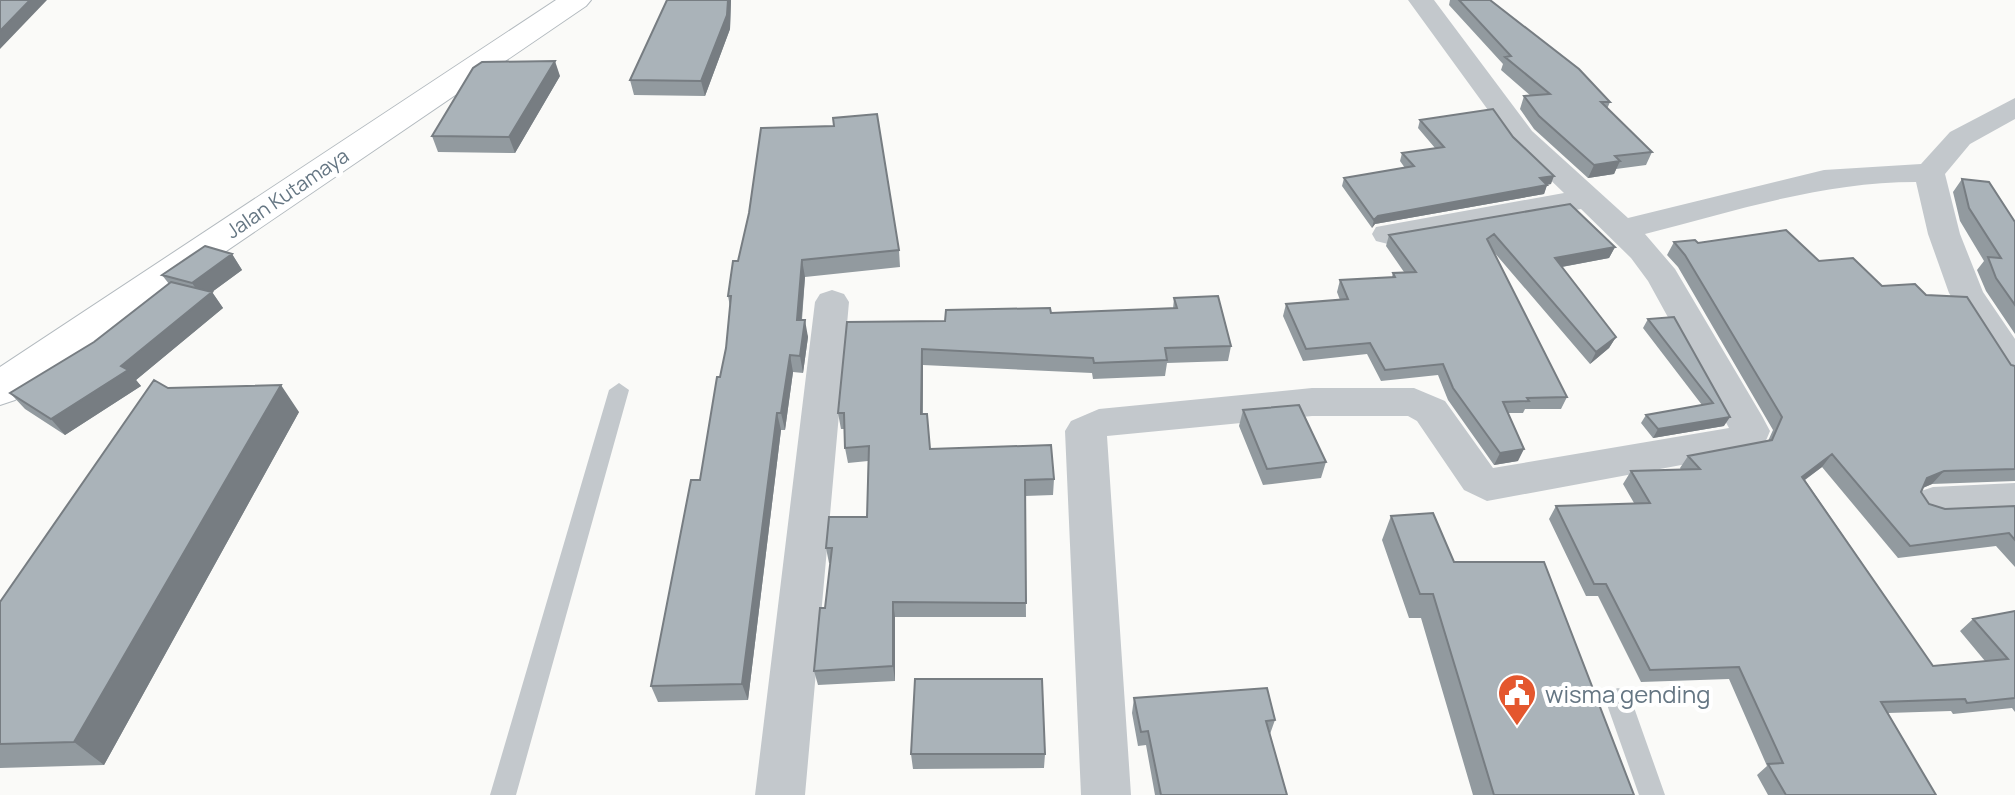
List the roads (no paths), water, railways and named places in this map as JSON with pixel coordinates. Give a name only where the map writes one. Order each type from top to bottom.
[{"type":"main road","name":"Jalan Kutamaya","points":[[0,389],[149,285],[576,0]]},
{"type":"street","points":[[1106,795],[1085,431],[1099,423],[1296,403],[1414,402],[1431,411],[1478,479],[1487,485],[1500,486],[1748,440],[1750,431],[1743,416],[1663,277],[1622,230],[1522,137],[1421,0]]},
{"type":"street","points":[[1622,230],[1824,179],[1883,173],[1929,173],[1960,138],[2015,107]]},
{"type":"street","points":[[1929,173],[1944,234],[1966,293],[2015,367]]},
{"type":"street","points":[[1388,234],[1588,198]]},
{"type":"street","points":[[780,795],[832,302]]},
{"type":"street","points":[[1933,503],[2015,499]]},
{"type":"lane","points":[[503,795],[619,390]]},
{"type":"lane","points":[[1618,699],[1652,795]]},
{"type":"place","name":"wisma gending","points":[[1517,727]]}]
